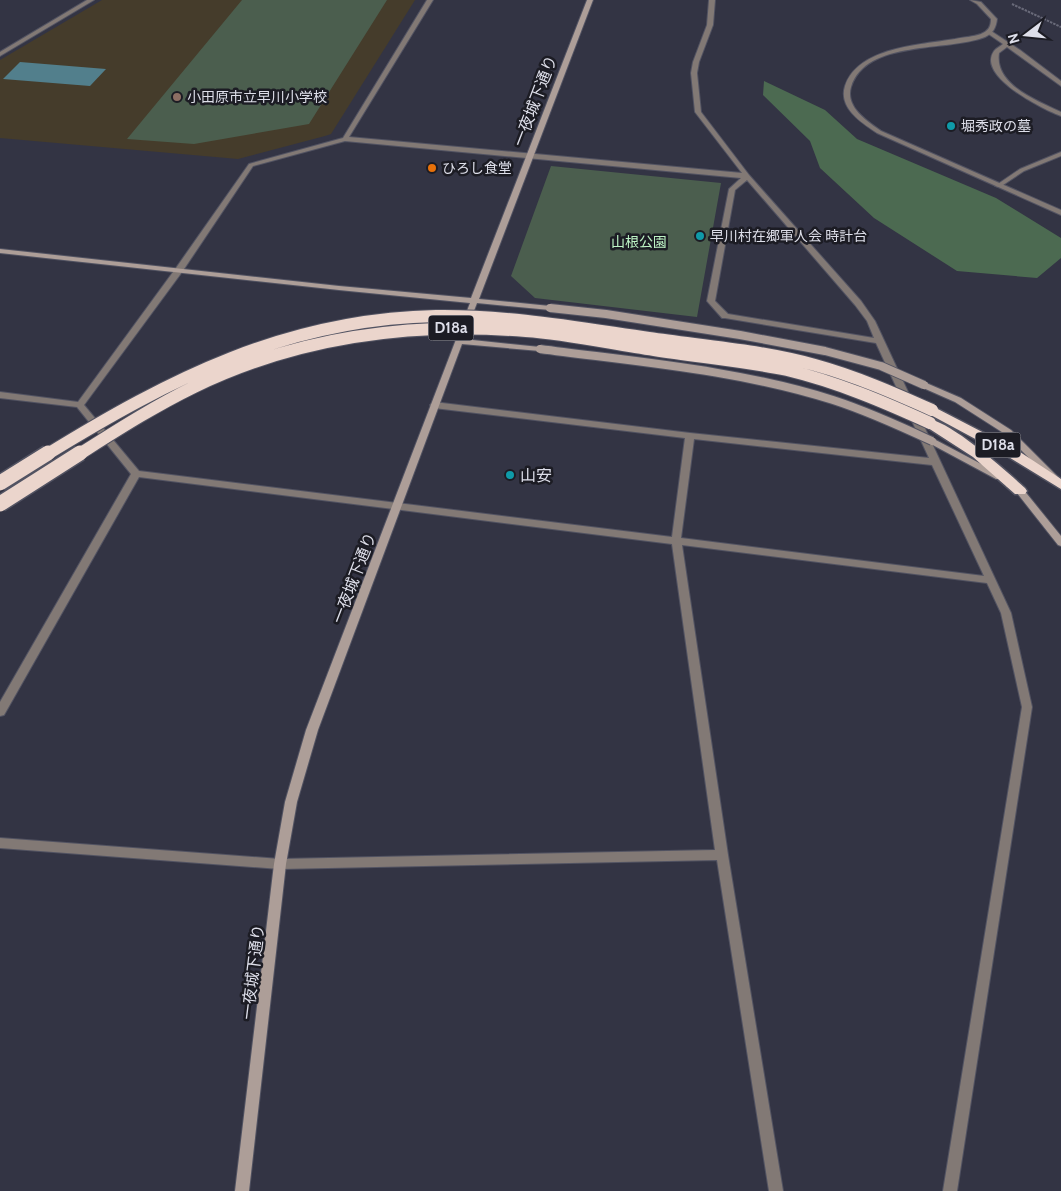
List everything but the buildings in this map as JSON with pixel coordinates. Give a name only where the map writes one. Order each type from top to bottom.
[{"type":"highway","points":[[0,483],[127,407],[205,368],[248,351],[290,338],[390,319],[435,316],[524,320],[766,355],[813,365],[851,377],[931,417]]},
{"type":"highway","name":"D18a","points":[[0,504],[147,411],[221,375],[268,357],[338,339],[408,330],[449,328],[528,331],[786,370],[824,380],[931,417],[1012,453],[1061,485]]},
{"type":"highway","name":"D18a","points":[[931,417],[986,460],[1020,492]]},
{"type":"street","points":[[0,54],[91,0]]},
{"type":"street","points":[[345,140],[430,0]]},
{"type":"street","name":"一夜城下通り","points":[[242,1191],[280,864],[291,802],[312,730],[434,405],[590,0]]},
{"type":"street","points":[[712,0],[710,25],[696,62],[694,73],[698,112],[747,176],[858,303],[871,321],[1006,613],[1027,706],[950,1191]]},
{"type":"street","points":[[973,0],[979,3],[994,19],[994,26],[989,32],[968,39],[906,50],[872,59],[854,72],[848,86],[847,94],[854,112],[864,122],[879,132],[1061,213]]},
{"type":"street","points":[[989,32],[1061,84]]},
{"type":"street","points":[[1007,44],[996,52],[994,66],[1001,76],[1023,94],[1061,114]]},
{"type":"street","points":[[80,404],[179,270],[251,165],[345,140],[747,176]]},
{"type":"street","points":[[998,186],[1022,170],[1061,154]]},
{"type":"street","points":[[747,176],[732,189],[710,301],[725,316],[879,341]]},
{"type":"street","points":[[0,251],[474,302],[606,314],[740,334],[825,351],[881,366],[958,400],[1008,432],[1061,485]]},
{"type":"street","name":"D18a","points":[[459,342],[540,349],[718,375],[794,390],[850,406],[932,441],[981,466],[1020,492],[1061,543]]},
{"type":"street","points":[[0,395],[80,404],[136,474],[398,505],[990,580]]},
{"type":"street","points":[[434,405],[690,436],[935,462]]},
{"type":"street","points":[[690,436],[676,540],[722,855],[776,1191]]},
{"type":"street","points":[[0,712],[136,474]]},
{"type":"street","points":[[0,843],[280,864],[722,855]]},
{"type":"path","points":[[1011,4],[1061,27]]},
{"type":"shaded area","name":"小田原市立早川小学校","points":[[102,0],[415,0],[331,134],[325,136],[238,159],[0,138],[0,60]]},
{"type":"green space","points":[[242,0],[387,0],[309,124],[194,144],[127,139]]},
{"type":"green space","points":[[764,81],[825,110],[857,139],[996,198],[1061,238],[1061,258],[1037,278],[957,271],[874,218],[820,168],[810,141],[763,95]]},
{"type":"green space","name":"山根公園","points":[[551,166],[721,183],[697,317],[535,298],[511,276]]},
{"type":"water","points":[[20,62],[106,69],[90,86],[3,79]]},
{"type":"place","name":"小田原市立早川小学校","points":[[177,97]]},
{"type":"place","name":"堀秀政の墓","points":[[951,126]]},
{"type":"place","name":"ひろし食堂","points":[[432,168]]},
{"type":"place","name":"早川村在郷軍人会 時計台","points":[[700,236]]},
{"type":"place","name":"山安","points":[[510,475]]}]
